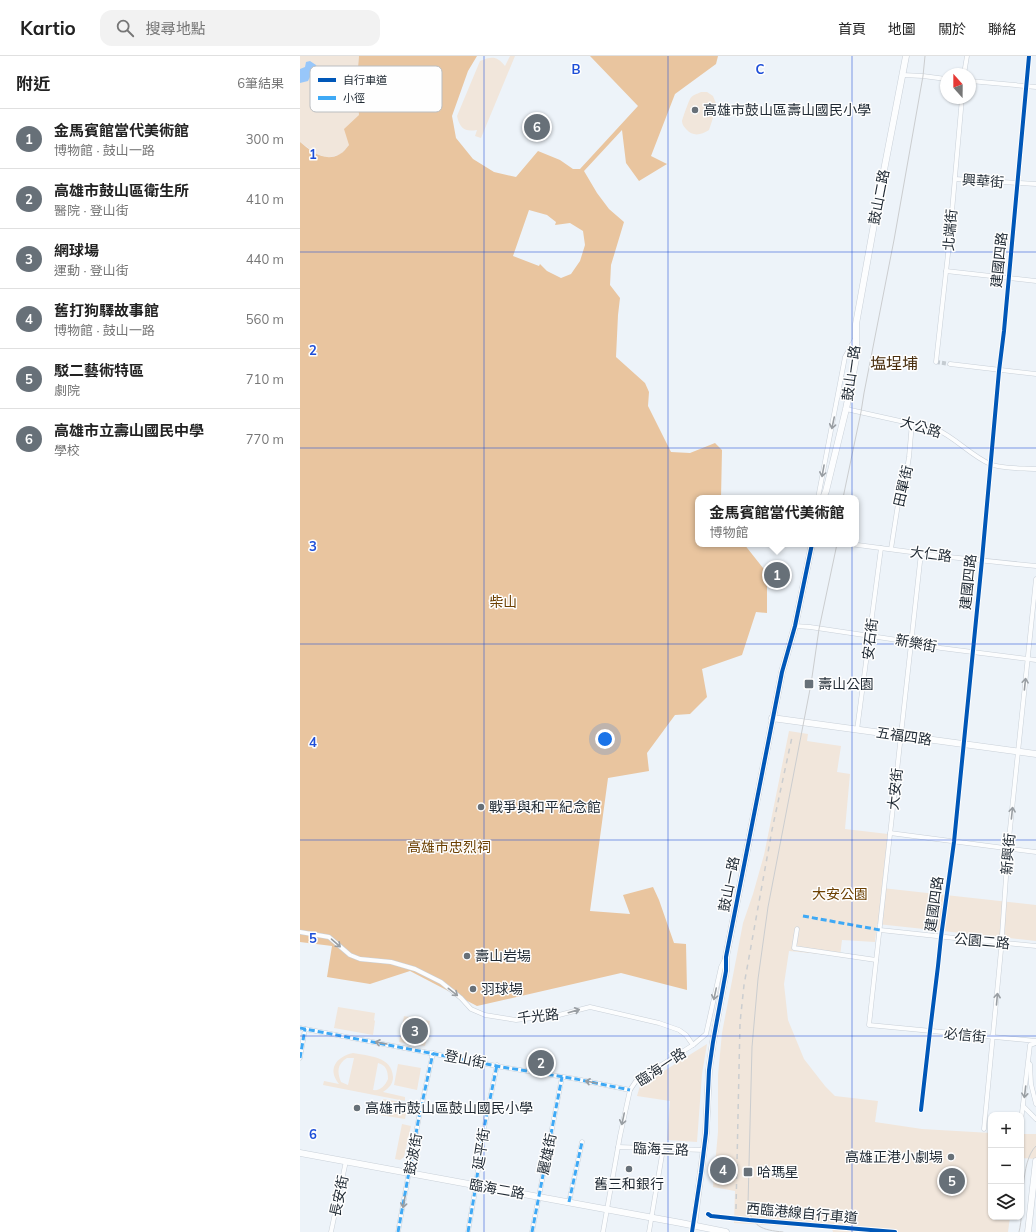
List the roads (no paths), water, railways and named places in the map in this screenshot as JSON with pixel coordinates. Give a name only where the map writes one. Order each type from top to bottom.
[{"type":"street","name":"鼓山二路","points":[[856,339],[856,324],[870,243],[906,56]]},
{"type":"street","points":[[965,68],[966,56]]},
{"type":"street","name":"建國四路","points":[[921,1110],[941,937],[954,842],[1029,56]]},
{"type":"street","points":[[903,75],[940,78]]},
{"type":"street","points":[[976,82],[1036,87]]},
{"type":"street","name":"北端街","points":[[936,362],[961,104]]},
{"type":"street","name":"興華街","points":[[955,179],[1036,184]]},
{"type":"street","points":[[946,271],[1036,281]]},
{"type":"street","name":"鼓山一路","points":[[825,495],[846,409],[856,359],[856,339]]},
{"type":"street","name":"鼓山一路","points":[[819,495],[845,357],[856,339]]},
{"type":"street","points":[[950,364],[1036,374]]},
{"type":"street","name":"大公路","points":[[846,409],[936,429],[948,435],[991,464],[1036,470]]},
{"type":"street","name":"田單街","points":[[891,549],[898,504],[906,480],[912,423]]},
{"type":"street","name":"大仁路","points":[[859,545],[949,557],[1036,566]]},
{"type":"street","name":"鼓山一路","points":[[692,1232],[706,1133],[709,1070],[726,970],[726,957],[736,912],[772,718],[782,672],[795,626],[811,547]]},
{"type":"street","name":"安石街","points":[[857,730],[882,548]]},
{"type":"street","name":"大安街","points":[[869,1025],[921,553]]},
{"type":"street","name":"新興街","points":[[984,1129],[1002,942],[1008,848],[1036,579]]},
{"type":"street","name":"新樂街","points":[[795,626],[1036,660]]},
{"type":"street","name":"五福四路","points":[[772,718],[1036,754]]},
{"type":"street","points":[[890,833],[1036,852]]},
{"type":"street","points":[[797,929],[794,948],[876,960]]},
{"type":"street","name":"公園二路","points":[[880,930],[1036,946]]},
{"type":"street","name":"千光路","points":[[300,932],[329,937],[350,955],[360,960],[391,962],[415,969],[441,982],[461,998],[471,1009],[485,1015],[516,1020],[559,1015],[590,1007],[659,1023],[679,1030],[686,1035],[693,1045]]},
{"type":"street","name":"臨海一路","points":[[603,1232],[630,1090],[636,1081],[693,1045],[706,1034],[721,967],[726,957]]},
{"type":"street","name":"必信街","points":[[869,1025],[1036,1042]]},
{"type":"street","name":"登山街","points":[[300,1028],[630,1090]]},
{"type":"street","points":[[300,1058],[305,1029]]},
{"type":"street","points":[[1036,1042],[1030,1045],[1031,1084],[1036,1104]]},
{"type":"street","points":[[1022,1112],[1030,1052]]},
{"type":"street","name":"鼓波街","points":[[398,1232],[410,1173],[419,1117],[433,1053]]},
{"type":"street","name":"延平街","points":[[468,1232],[482,1138],[497,1065]]},
{"type":"street","name":"麗雄街","points":[[532,1232],[562,1077]]},
{"type":"street","points":[[1023,1106],[1036,1119]]},
{"type":"street","points":[[569,1202],[582,1142]]},
{"type":"street","name":"臨海三路","points":[[618,1147],[704,1150]]},
{"type":"street","points":[[649,1232],[663,1149]]},
{"type":"street","name":"臨海二路","points":[[300,1152],[726,1232]]},
{"type":"street","name":"長安街","points":[[331,1232],[346,1161]]},
{"type":"street","points":[[1028,1232],[1036,1161]]},
{"type":"water","points":[[310,61],[316,66],[310,66],[310,77],[308,81],[300,83],[300,69],[305,67],[306,62]]},
{"type":"tunnel","points":[[936,362],[950,364]]},
{"type":"tram line","points":[[844,495],[894,240],[923,76],[925,56]]},
{"type":"tram line","points":[[783,1232],[769,1230],[759,1226],[752,1218],[748,1204],[752,1047],[758,979],[768,907],[811,684],[819,629],[836,547]]},
{"type":"tram line","points":[[1019,1232],[1023,1186],[1027,1163],[1036,1146]]},
{"type":"railway","points":[[736,1209],[740,1023],[744,985],[772,830],[792,737]]},
{"type":"place","name":"高雄市鼓山區壽山國民小學","points":[[695,110]]},
{"type":"place","name":"高雄市立壽山國民中學","points":[[537,127]]},
{"type":"place","name":"金馬賓館當代美術館","points":[[777,575]]},
{"type":"place","name":"壽山公園","points":[[809,684]]},
{"type":"place","name":"戰爭與和平紀念館","points":[[481,807]]},
{"type":"place","name":"壽山岩場","points":[[467,956]]},
{"type":"place","name":"羽球場","points":[[473,989]]},
{"type":"place","name":"網球場","points":[[415,1031]]},
{"type":"place","name":"高雄市鼓山區衛生所","points":[[541,1063]]},
{"type":"place","name":"高雄市鼓山區鼓山國民小學","points":[[357,1108]]},
{"type":"place","name":"高雄正港小劇場","points":[[951,1157]]},
{"type":"place","name":"舊三和銀行","points":[[629,1169]]},
{"type":"place","name":"舊打狗驛故事館","points":[[723,1170]]},
{"type":"place","name":"哈瑪星","points":[[748,1172]]},
{"type":"place","name":"駁二藝術特區","points":[[952,1181]]},
{"type":"district","name":"塩埕埔","points":[[894,363]]},
{"type":"park label","name":"柴山","points":[[503,602]]},
{"type":"park label","name":"高雄市忠烈祠","points":[[449,847]]},
{"type":"park label","name":"大安公園","points":[[840,894]]}]
